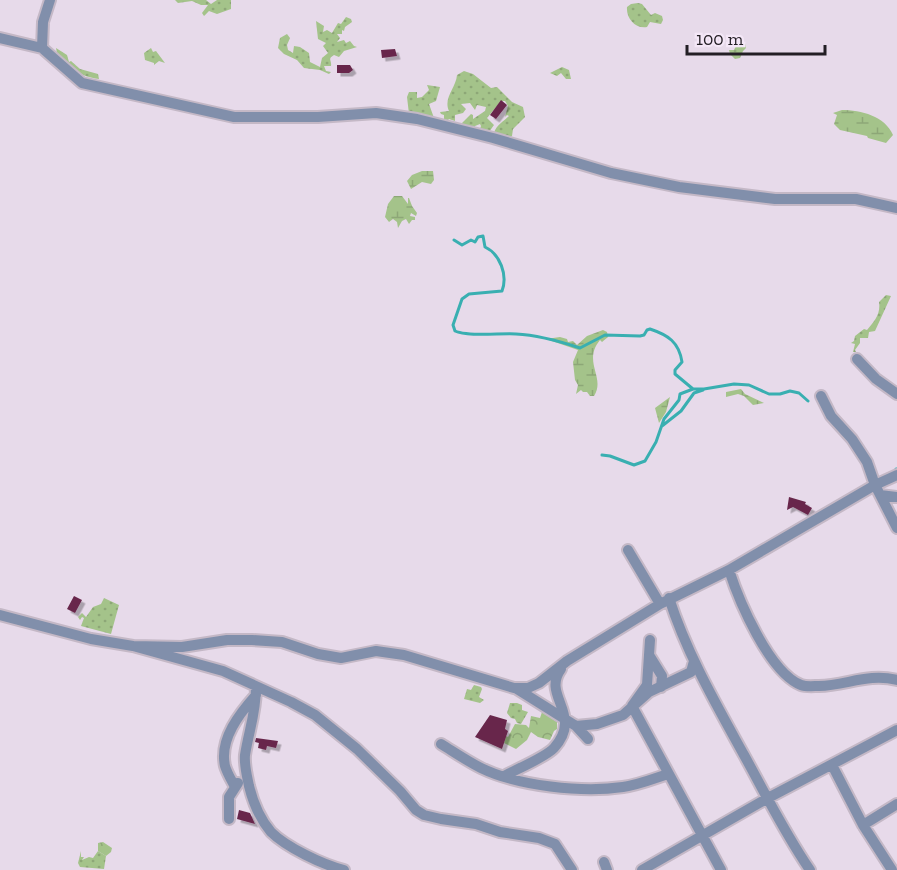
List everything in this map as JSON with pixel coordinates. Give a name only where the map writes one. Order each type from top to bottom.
[{"type":"street","points":[[42,48],[43,22],[50,0]]},
{"type":"street","points":[[0,38],[42,48],[82,83],[234,117],[318,117],[376,113],[417,119],[493,138],[611,173],[679,187],[775,200],[856,199],[897,208]]},
{"type":"street","points":[[857,360],[876,379],[897,394]]},
{"type":"street","points":[[821,396],[831,416],[852,439],[867,462],[897,528]]},
{"type":"street","points":[[514,688],[528,688],[539,683],[567,661],[665,601],[729,570],[878,490],[897,475]]},
{"type":"street","points":[[878,490],[897,497]]},
{"type":"street","points":[[628,550],[665,601],[694,661],[810,870]]},
{"type":"street","points":[[729,570],[738,597],[770,656],[786,675],[802,685],[821,686],[870,677],[897,680]]},
{"type":"street","points":[[0,615],[90,639],[133,646],[223,671],[256,691],[291,702],[315,715],[357,750],[400,791],[416,810],[441,819],[476,824],[500,832],[539,838],[555,844],[572,870]]},
{"type":"street","points":[[133,646],[182,647],[228,640],[252,640],[282,642],[318,654],[341,658],[376,651],[404,655],[514,688],[571,724],[588,739]]},
{"type":"street","points":[[632,706],[647,685],[650,640]]},
{"type":"street","points":[[649,656],[662,681]]},
{"type":"street","points":[[567,661],[558,672],[555,684],[571,724]]},
{"type":"street","points":[[504,776],[553,750],[571,724],[597,723],[623,715],[662,681],[680,679],[691,672],[694,661]]},
{"type":"street","points":[[229,819],[229,797],[240,779],[256,705],[256,691]]},
{"type":"street","points":[[235,788],[225,766],[228,740],[238,715],[256,691]]},
{"type":"street","points":[[632,706],[721,870]]},
{"type":"street","points":[[642,870],[768,798],[897,730]]},
{"type":"street","points":[[441,744],[482,768],[538,784],[603,789],[625,787],[668,774]]},
{"type":"street","points":[[245,756],[252,797],[258,812],[271,832],[289,845],[330,867],[344,870]]},
{"type":"street","points":[[832,765],[863,825],[892,870]]},
{"type":"street","points":[[863,825],[897,804]]},
{"type":"green space","points":[[175,0],[206,0],[211,4],[217,0],[231,0],[231,9],[217,14],[209,11],[204,16],[202,13],[208,5],[192,1],[178,3]]},
{"type":"green space","points":[[642,4],[651,15],[655,13],[662,16],[661,24],[650,22],[647,27],[643,27],[632,22],[627,7]]},
{"type":"green space","points":[[346,17],[352,22],[345,27],[344,31],[342,30],[342,34],[337,34],[340,38],[337,42],[350,41],[357,47],[344,51],[339,57],[332,56],[331,66],[324,66],[326,71],[331,72],[329,74],[304,68],[297,60],[284,54],[278,48],[280,38],[287,34],[290,38],[287,45],[288,50],[293,53],[294,46],[300,47],[309,53],[310,62],[320,67],[322,58],[328,53],[323,46],[326,43],[318,39],[316,21],[324,26],[323,32],[327,30],[332,33],[338,23],[341,24]]},
{"type":"green space","points":[[740,42],[745,43],[746,48],[740,58],[735,59],[729,50],[734,50],[736,46],[740,47]]},
{"type":"green space","points":[[56,48],[67,55],[69,62],[71,61],[80,69],[98,74],[99,79],[86,76],[73,69],[58,58]]},
{"type":"green space","points":[[151,48],[165,63],[159,61],[154,65],[145,60],[144,53]]},
{"type":"green space","points":[[562,67],[569,70],[571,79],[566,79],[561,73],[557,76],[550,73]]},
{"type":"green space","points":[[464,71],[473,74],[491,88],[497,87],[512,102],[523,107],[525,117],[513,129],[512,136],[509,138],[494,133],[498,125],[509,116],[505,117],[508,106],[505,101],[501,101],[487,118],[494,125],[489,132],[480,129],[480,124],[475,126],[474,130],[450,124],[462,123],[471,114],[473,119],[485,111],[486,107],[477,105],[475,110],[470,103],[461,104],[466,109],[463,113],[455,115],[455,121],[449,119],[444,121],[444,115],[440,112],[449,111],[449,97],[457,75]]},
{"type":"green space","points":[[427,85],[440,87],[436,101],[429,104],[434,118],[409,114],[407,97],[409,92],[417,92],[417,98],[422,97],[429,90]]},
{"type":"green space","points":[[842,110],[872,115],[884,123],[893,135],[886,143],[840,130],[834,124],[837,115],[833,113]]},
{"type":"green space","points":[[422,171],[433,171],[434,180],[431,184],[422,182],[411,189],[407,181],[412,175]]},
{"type":"green space","points":[[394,196],[402,196],[408,204],[409,198],[417,213],[416,216],[411,213],[410,216],[415,217],[415,220],[409,224],[406,219],[398,228],[397,222],[393,219],[389,222],[385,217],[388,204]]},
{"type":"green space","points":[[886,295],[891,296],[875,331],[869,332],[868,338],[860,338],[856,352],[853,352],[855,344],[851,343],[855,336],[864,329],[867,330],[872,324],[878,314],[879,302]]},
{"type":"green space","points":[[603,330],[607,332],[608,337],[602,342],[600,340],[593,355],[597,389],[594,396],[581,390],[576,394],[578,385],[575,380],[573,362],[578,350],[546,339],[560,337],[567,339],[568,342],[573,341],[577,345],[587,336]]},
{"type":"green space","points":[[741,389],[745,394],[764,403],[753,405],[744,396],[738,394],[726,397],[726,392]]},
{"type":"green space","points":[[670,397],[666,412],[659,423],[655,408]]},
{"type":"green space","points":[[104,598],[119,605],[111,634],[81,626],[84,618],[80,620],[78,617],[82,613],[86,617],[93,607],[101,604]]},
{"type":"green space","points":[[474,685],[482,689],[479,697],[484,700],[480,703],[464,699],[467,689],[471,690]]},
{"type":"green space","points":[[510,703],[522,705],[522,710],[528,712],[521,724],[507,713]]},
{"type":"green space","points":[[542,712],[557,722],[557,729],[550,740],[538,737],[531,732],[527,740],[516,749],[504,743],[515,724],[526,725],[529,728],[531,716],[540,718]]},
{"type":"green space","points":[[103,842],[112,848],[106,856],[98,851],[98,843]]},
{"type":"green space","points":[[81,851],[81,857],[84,857],[82,860],[93,858],[98,851],[106,856],[104,869],[80,867],[78,863]]},
{"type":"building","points":[[395,49],[397,56],[382,58],[381,50]]},
{"type":"building","points":[[337,65],[350,65],[353,70],[349,73],[337,73]]},
{"type":"building","points":[[501,100],[507,105],[496,119],[490,115]]},
{"type":"building","points":[[789,497],[806,502],[805,504],[812,508],[808,515],[793,507],[787,510]]},
{"type":"building","points":[[74,596],[82,600],[75,613],[67,609]]},
{"type":"building","points":[[490,715],[507,720],[505,729],[508,731],[502,749],[475,737]]},
{"type":"building","points":[[256,738],[278,741],[276,748],[267,746],[266,750],[258,748],[259,743],[255,742]]},
{"type":"building","points":[[239,810],[250,813],[255,824],[237,819]]},
{"type":"waterway","points":[[454,240],[462,245],[471,240],[475,242],[478,237],[483,236],[485,247],[499,260],[504,278],[502,291],[469,294],[462,299],[453,325],[455,331],[468,334],[532,336],[580,348],[605,335],[640,336],[650,329],[662,334],[675,344],[682,362],[675,370],[675,374],[693,389]]},
{"type":"waterway","points":[[602,455],[634,465],[645,461],[656,442],[664,419],[679,400],[680,394],[693,389],[734,384],[749,385],[769,394],[790,391],[799,393],[808,401]]},
{"type":"waterway","points":[[662,426],[681,411],[694,393],[703,390]]}]
